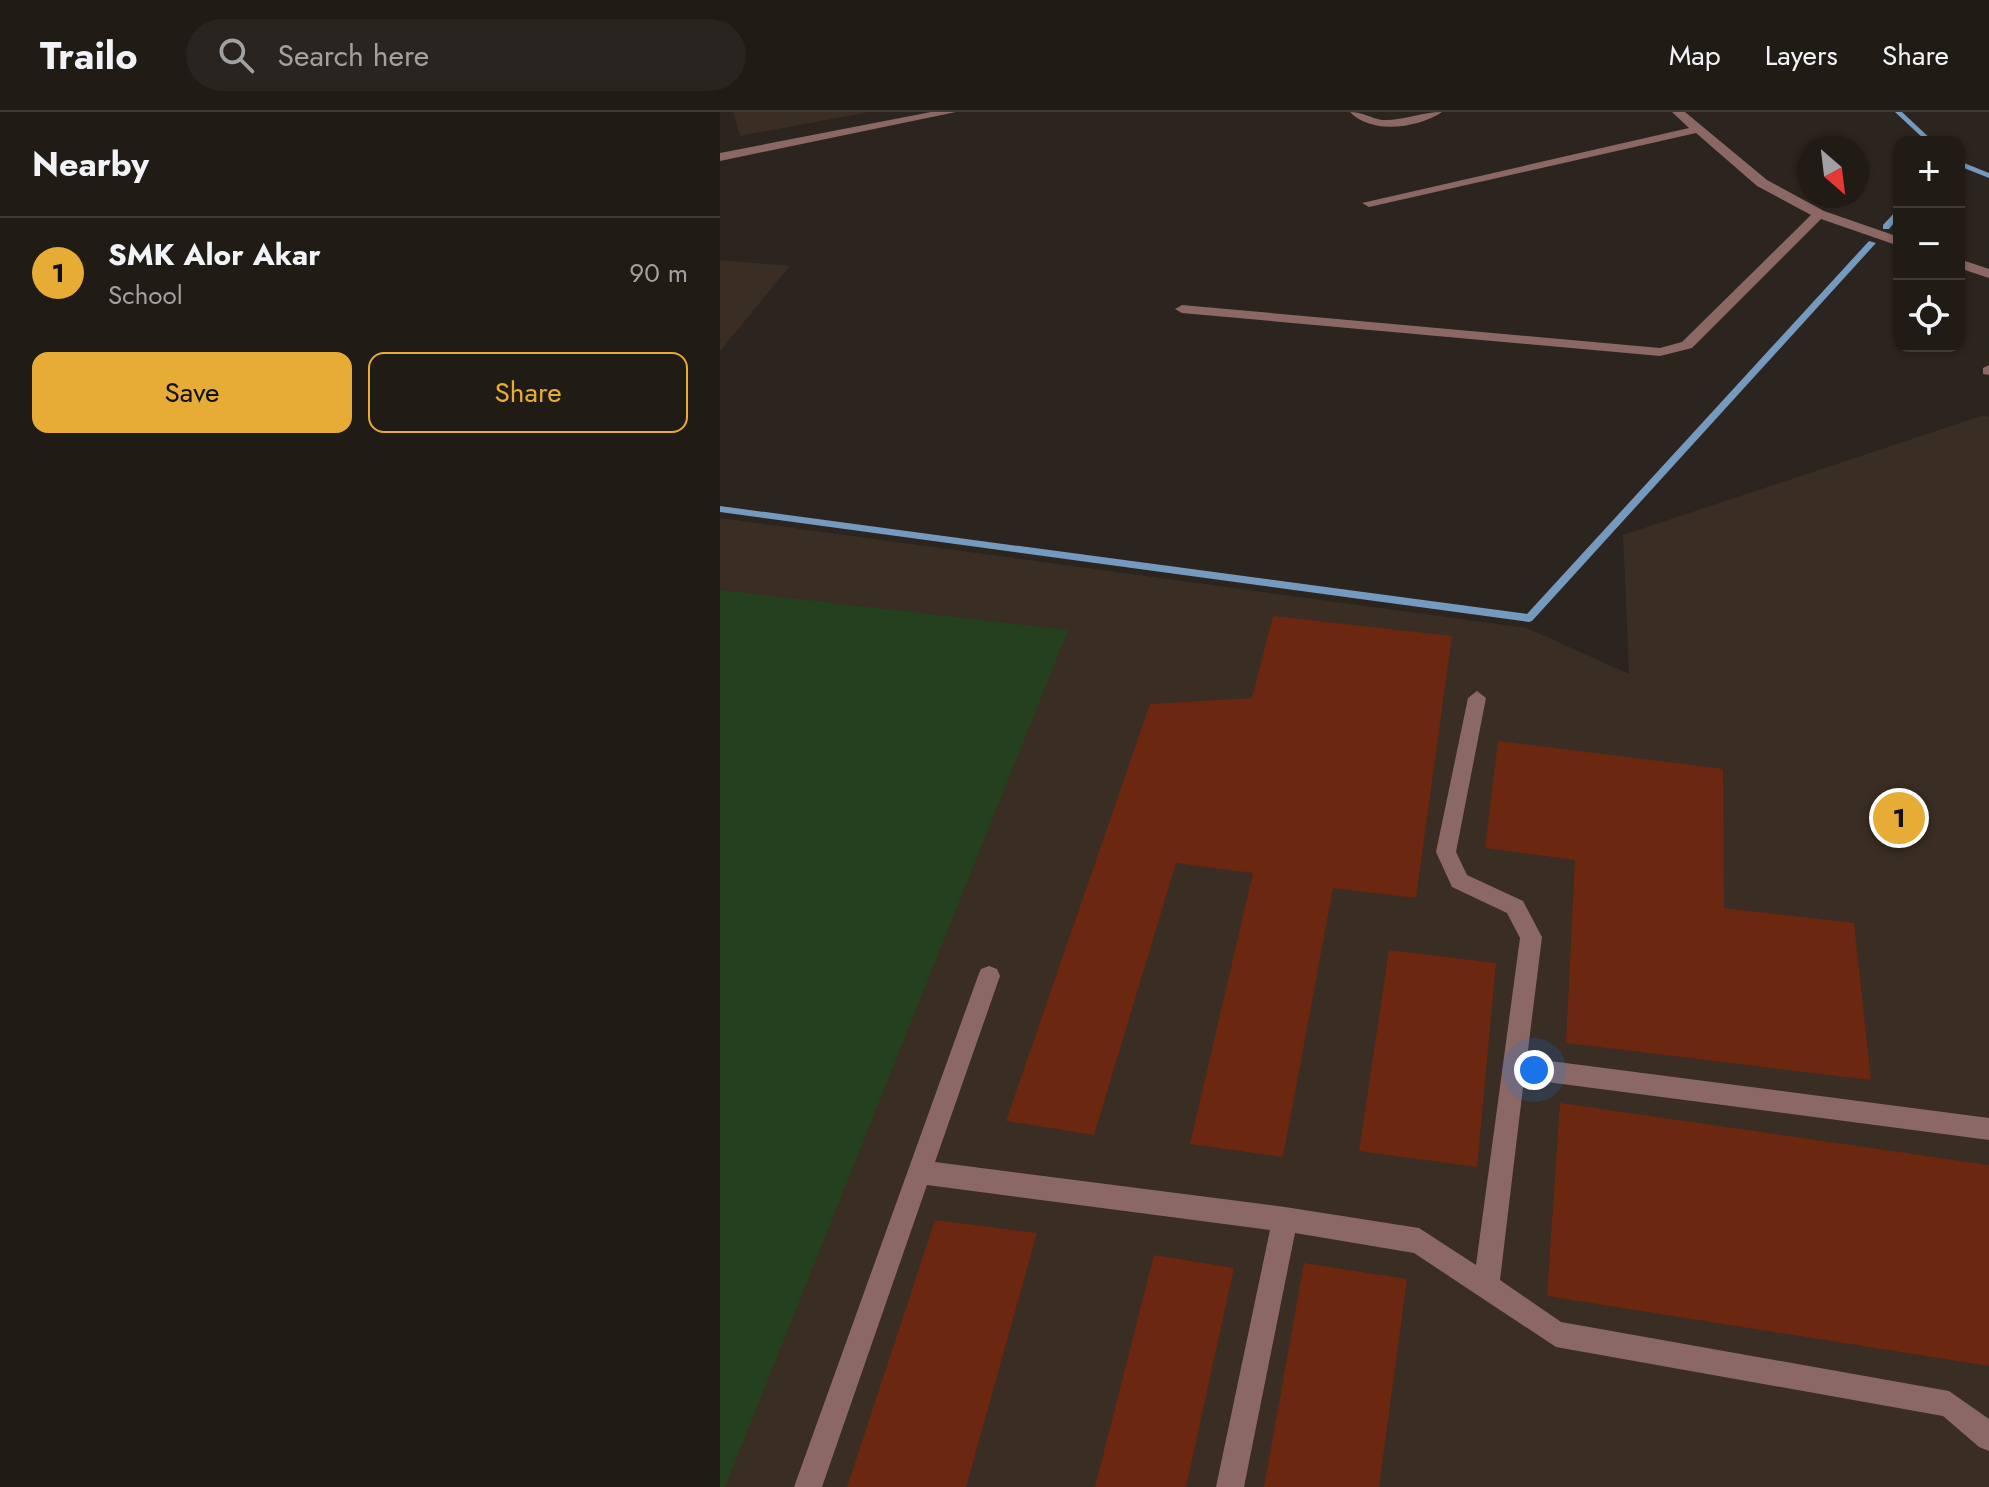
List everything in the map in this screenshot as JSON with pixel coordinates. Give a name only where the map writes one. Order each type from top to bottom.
[{"type":"street","points":[[720,157],[950,112]]},
{"type":"street","points":[[1356,112],[1366,121],[1384,125],[1436,112]]},
{"type":"street","points":[[1678,112],[1762,183],[1819,214],[1893,240]]},
{"type":"street","points":[[1369,203],[1699,129]]},
{"type":"street","points":[[1182,309],[1660,352],[1687,345],[1819,214]]},
{"type":"street","points":[[1965,265],[1989,274]]},
{"type":"street","points":[[1477,698],[1446,852],[1459,881],[1515,907],[1531,937],[1486,1287]]},
{"type":"street","points":[[808,1487],[989,976]]},
{"type":"street","points":[[1514,1067],[1989,1129]]},
{"type":"street","points":[[920,1172],[1285,1219],[1419,1241],[1556,1334],[1949,1404],[1989,1437]]},
{"type":"street","points":[[1230,1487],[1285,1219]]},
{"type":"shaded area","points":[[733,112],[869,112],[740,136]]},
{"type":"shaded area","points":[[720,260],[790,266],[720,351]]},
{"type":"shaded area","points":[[1984,415],[1989,417],[1989,1487],[720,1487],[720,518],[1527,628],[1629,674],[1623,535]]},
{"type":"green space","points":[[720,590],[1068,630],[725,1487],[720,1487]]},
{"type":"building","points":[[1273,616],[1452,636],[1416,898],[1333,888],[1283,1157],[1190,1144],[1253,873],[1176,863],[1094,1135],[1006,1121],[1150,704],[1252,698]]},
{"type":"building","points":[[1498,741],[1723,769],[1724,908],[1854,923],[1871,1080],[1566,1043],[1575,860],[1485,848]]},
{"type":"building","points":[[1389,950],[1496,963],[1477,1167],[1359,1151]]},
{"type":"building","points":[[1560,1103],[1989,1165],[1989,1366],[1547,1296]]},
{"type":"building","points":[[935,1220],[1037,1233],[966,1487],[847,1487]]},
{"type":"building","points":[[1154,1255],[1234,1268],[1186,1487],[1095,1487]]},
{"type":"building","points":[[1304,1263],[1407,1279],[1379,1487],[1264,1487]]},
{"type":"waterway","points":[[1898,112],[1924,136]]},
{"type":"waterway","points":[[1965,166],[1989,176]]},
{"type":"waterway","points":[[1886,227],[1893,219]]},
{"type":"waterway","points":[[720,509],[1529,618],[1872,243]]},
{"type":"place","name":"SMK Alor Akar","points":[[1899,818]]}]
